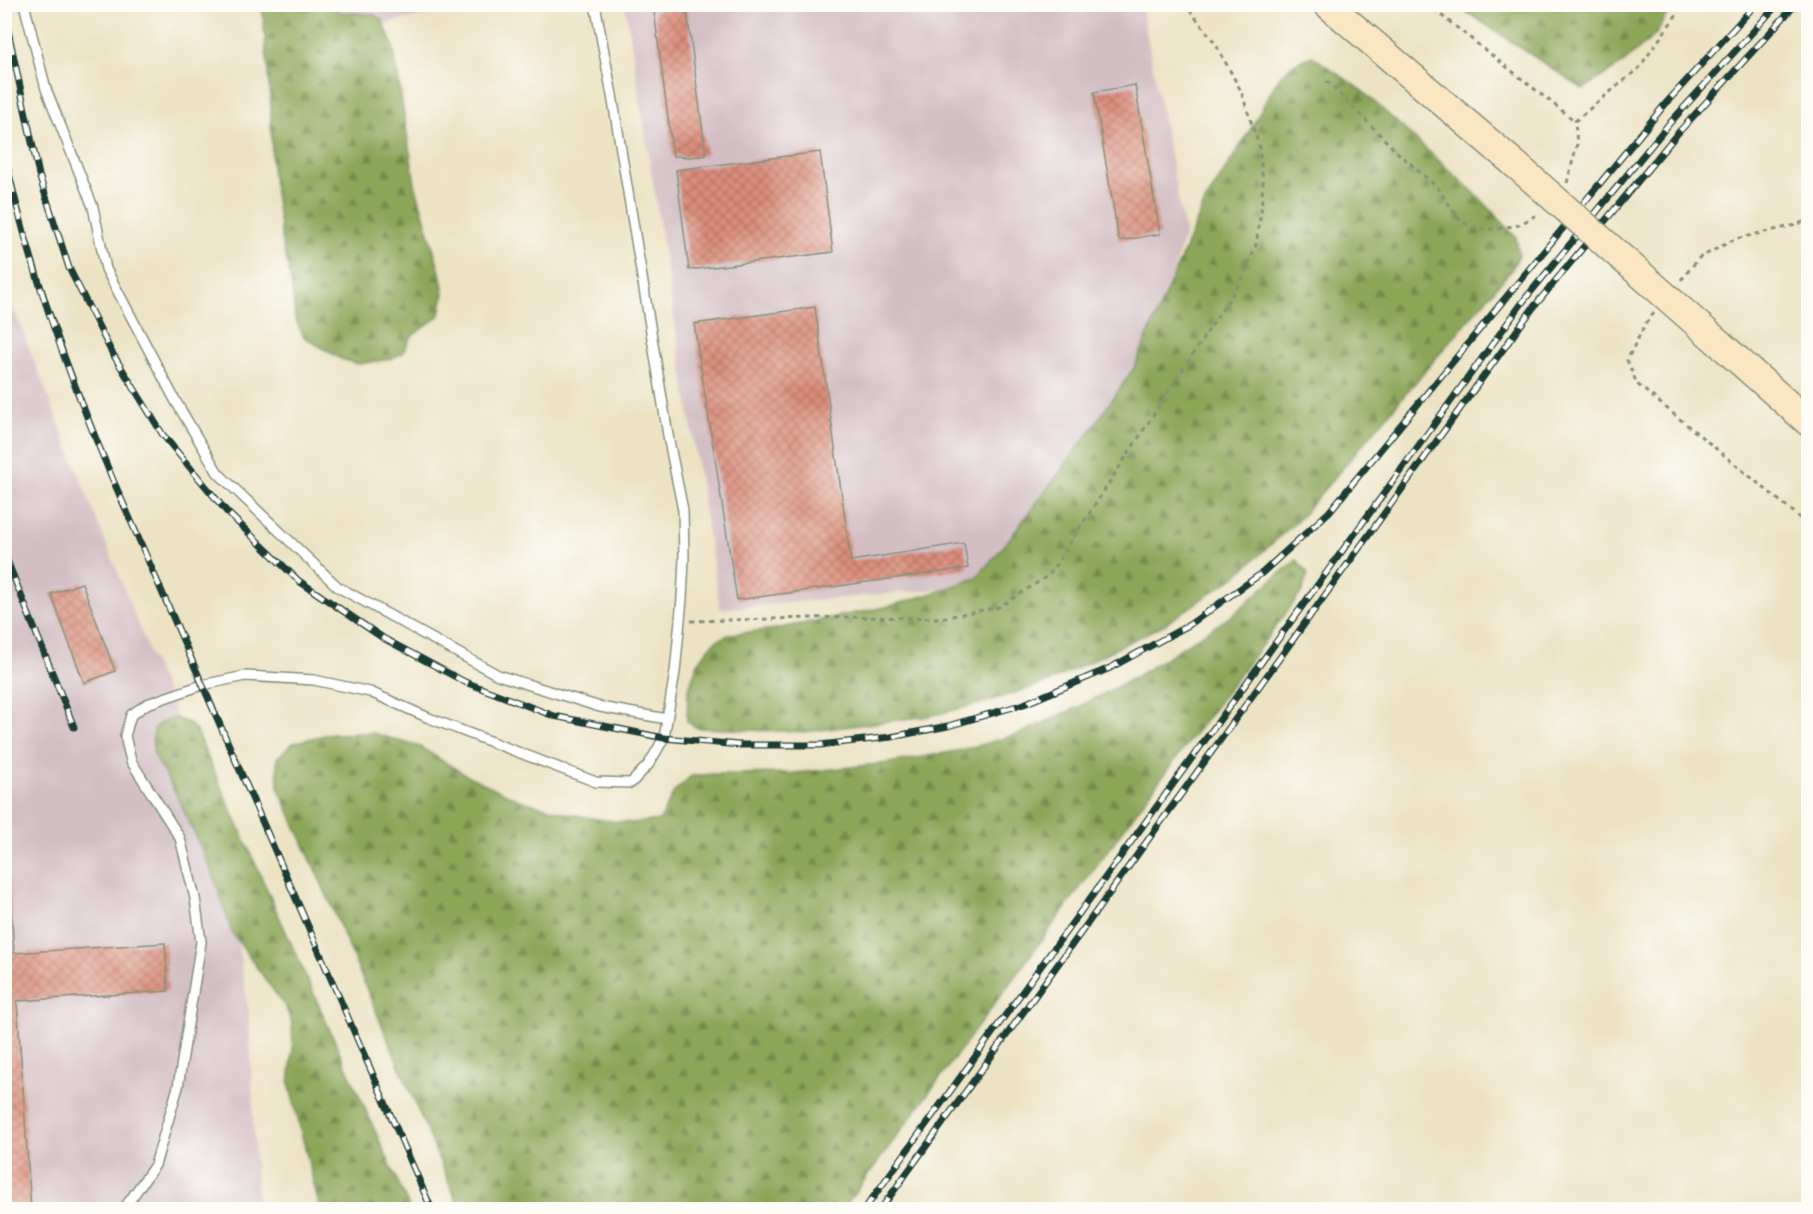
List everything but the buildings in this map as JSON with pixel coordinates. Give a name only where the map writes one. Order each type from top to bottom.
[{"type":"main road","points":[[1328,4],[1809,422]]},
{"type":"lane","points":[[24,4],[46,89],[93,207],[106,269],[175,400],[218,473],[338,587],[498,675],[600,707],[667,719]]},
{"type":"lane","points":[[123,1209],[155,1165],[178,1087],[201,942],[195,898],[180,838],[131,761],[125,736],[131,716],[147,704],[158,700],[202,685],[245,676],[314,680],[370,692],[429,718],[596,782],[631,783],[649,764],[664,738],[675,672],[680,621],[684,559],[683,510],[669,441],[612,95],[594,4]]},
{"type":"path","points":[[680,621],[850,617],[941,618],[999,607],[1049,575],[1236,289],[1256,245],[1263,181],[1259,146],[1241,91],[1215,43],[1185,4]]},
{"type":"path","points":[[1427,4],[1575,121]]},
{"type":"shaded area","points":[[310,4],[480,5],[315,37]]},
{"type":"shaded area","points":[[625,5],[1141,5],[1185,233],[1135,396],[974,586],[720,609]]},
{"type":"shaded area","points":[[4,292],[7,292],[151,657],[217,809],[249,1014],[257,1209],[5,1209]]},
{"type":"green space","points":[[1458,4],[1672,5],[1656,34],[1622,64],[1583,89],[1459,7]]},
{"type":"green space","points":[[261,5],[337,5],[338,12],[372,14],[382,19],[393,46],[415,184],[444,293],[440,315],[411,337],[403,353],[391,359],[358,364],[341,359],[304,337],[295,318],[292,286],[283,246],[272,172],[271,108]]},
{"type":"green space","points":[[1312,56],[1359,88],[1480,198],[1516,237],[1519,255],[1511,270],[1300,518],[1236,576],[1165,624],[1051,681],[983,703],[929,716],[804,732],[697,728],[687,721],[688,691],[698,662],[715,641],[731,634],[775,629],[890,606],[976,578],[1004,546],[1087,436],[1134,368],[1205,202],[1249,132],[1279,77],[1294,64]]},
{"type":"green space","points":[[1297,560],[1308,574],[1302,592],[1162,777],[843,1209],[460,1209],[331,905],[278,787],[277,758],[293,743],[328,734],[373,733],[420,747],[466,775],[519,800],[602,820],[632,823],[660,820],[674,792],[691,776],[795,773],[888,763],[962,750],[1019,734],[1134,678],[1230,617]]},
{"type":"green space","points":[[175,718],[189,723],[196,731],[410,1209],[320,1209],[289,1083],[293,1048],[292,1024],[286,1008],[232,933],[213,874],[178,798],[154,755],[152,740],[155,727],[166,720]]},
{"type":"railway","points":[[4,12],[39,175],[69,268],[111,351],[163,435],[227,512],[299,581],[383,638],[465,682],[554,716],[664,738],[739,745],[820,745],[891,737],[948,726],[1024,704],[1110,668],[1189,625],[1262,573],[1329,512],[1667,102],[1756,4]]},
{"type":"railway","points":[[864,1210],[1525,299],[1668,125],[1778,4]]},
{"type":"railway","points":[[880,1210],[1533,308],[1677,134],[1796,4]]},
{"type":"railway","points":[[4,152],[36,275],[63,355],[94,434],[432,1210]]},
{"type":"railway","points":[[4,553],[74,727]]}]
